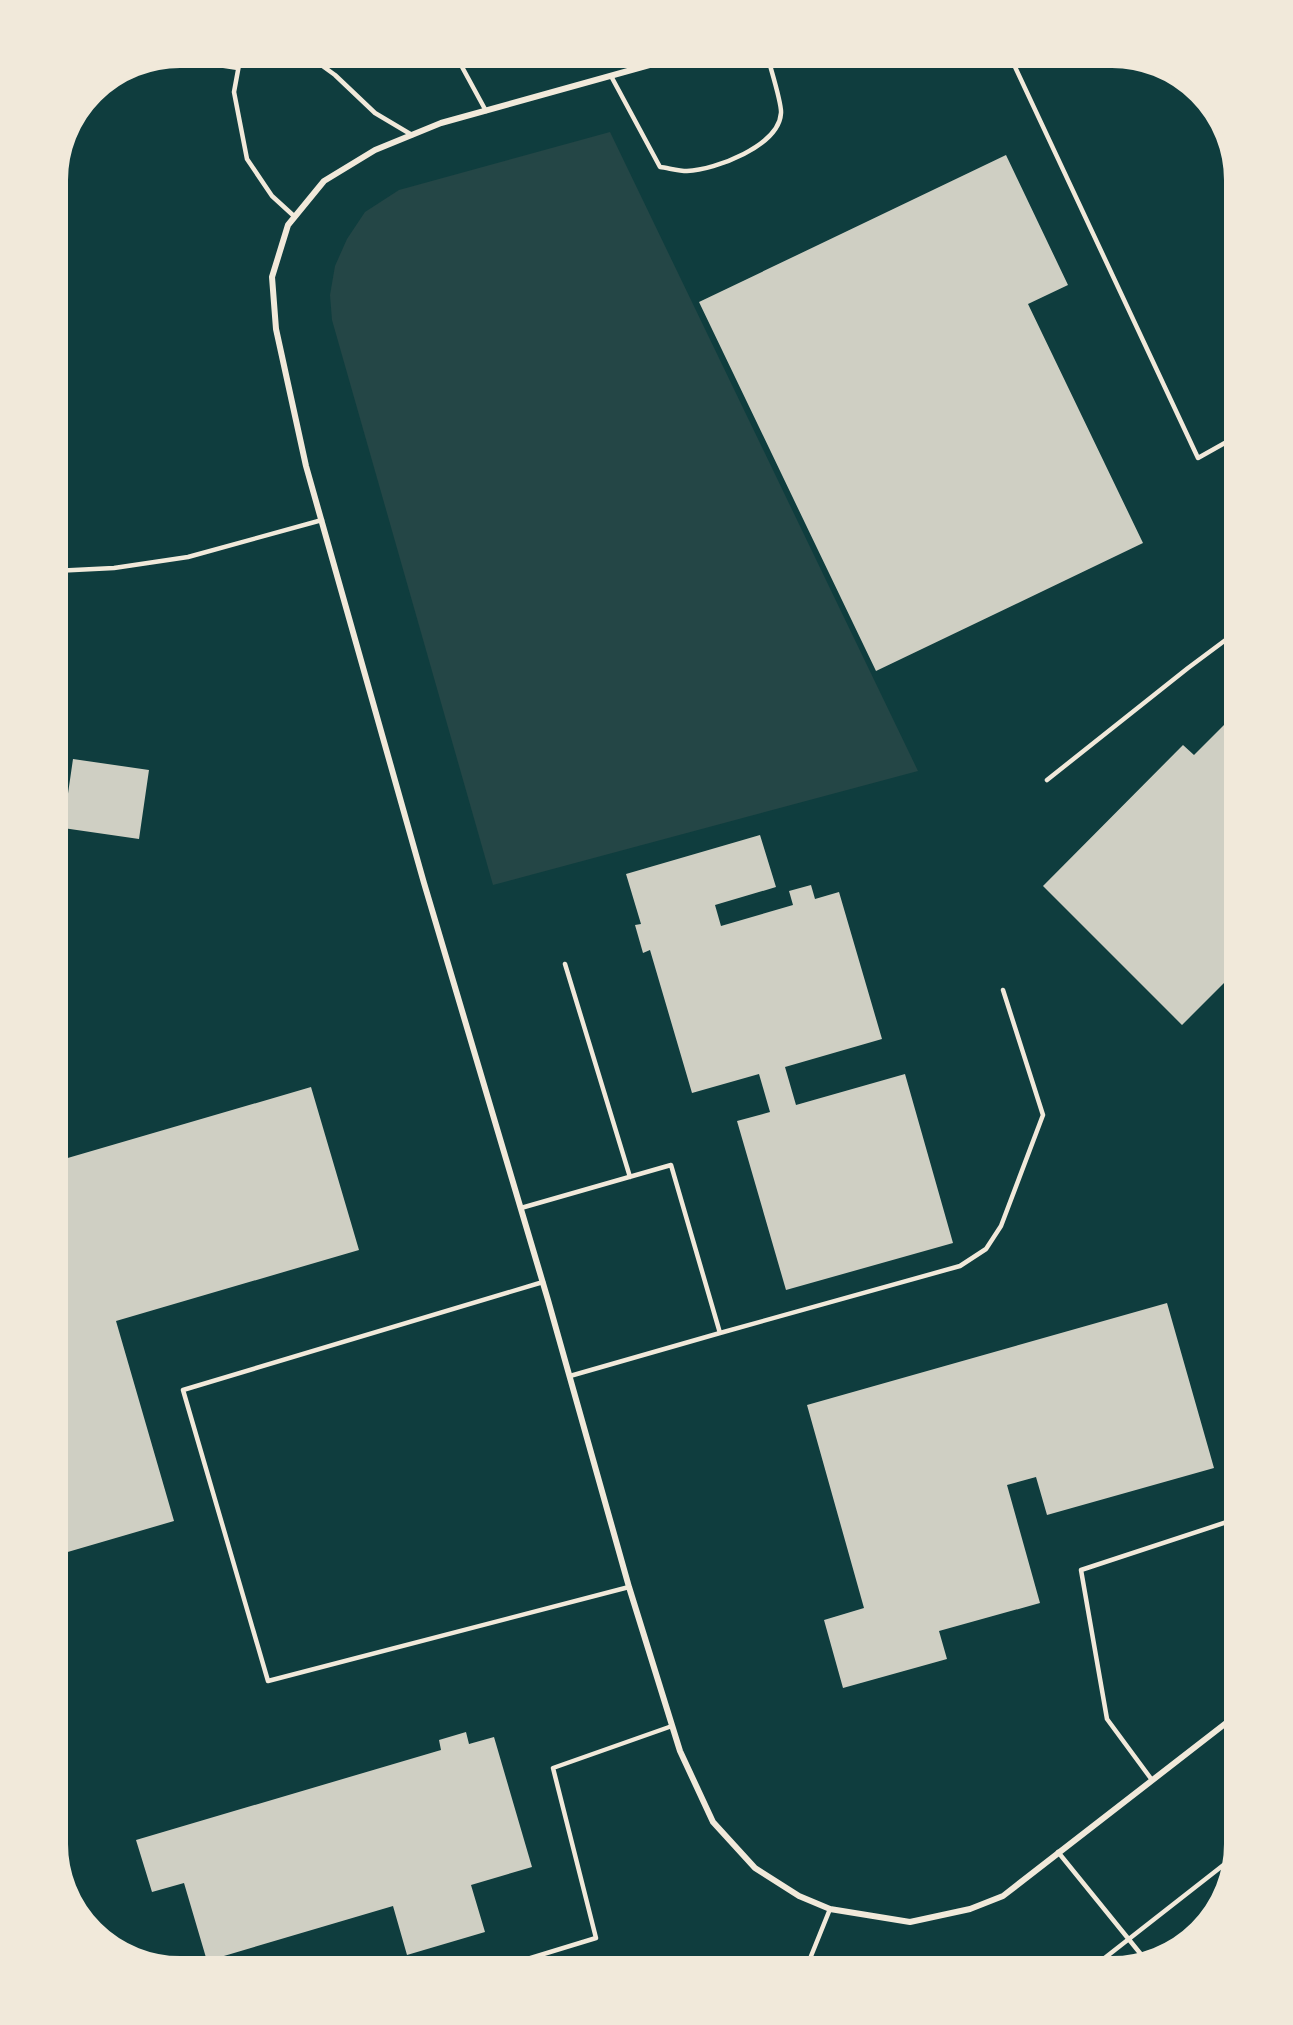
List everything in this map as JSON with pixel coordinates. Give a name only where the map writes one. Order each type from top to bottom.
[{"type":"street","points":[[652,65],[441,123],[375,150],[324,181],[288,225],[272,277],[276,329],[306,466],[424,883],[543,1282],[629,1587],[680,1751],[713,1822],[754,1868],[799,1896],[830,1909],[910,1922],[970,1909],[1003,1896],[1228,1721]]},
{"type":"lane","points":[[212,64],[238,68]]},
{"type":"lane","points":[[239,64],[234,92],[247,159],[272,196],[295,217]]},
{"type":"lane","points":[[320,64],[335,75],[375,113],[412,135]]},
{"type":"lane","points":[[461,64],[486,111]]},
{"type":"lane","points":[[611,76],[660,167],[687,171],[716,165],[752,150],[776,131],[781,113],[770,65]]},
{"type":"lane","points":[[1014,65],[1198,458],[1228,441]]},
{"type":"lane","points":[[65,570],[114,568],[188,557],[322,520]]},
{"type":"lane","points":[[1047,780],[1228,638]]},
{"type":"lane","points":[[565,964],[630,1177]]},
{"type":"lane","points":[[570,1376],[960,1266],[986,1249],[1001,1226],[1043,1115],[1003,990]]},
{"type":"lane","points":[[521,1208],[671,1165],[720,1333]]},
{"type":"lane","points":[[543,1282],[183,1390],[268,1681],[629,1587]]},
{"type":"lane","points":[[1152,1780],[1107,1719],[1081,1570],[1228,1522]]},
{"type":"lane","points":[[524,1960],[596,1938],[553,1768],[672,1726]]},
{"type":"lane","points":[[1058,1852],[1143,1957]]},
{"type":"lane","points":[[1102,1960],[1227,1862]]},
{"type":"lane","points":[[809,1960],[830,1909]]},
{"type":"shaded area","points":[[610,132],[918,771],[493,885],[332,320],[330,295],[335,266],[347,239],[365,212],[399,190]]},
{"type":"building","points":[[1006,155],[1068,285],[1028,304],[1143,543],[876,671],[699,302]]},
{"type":"building","points":[[1228,721],[1228,979],[1182,1025],[1043,886],[1183,745],[1194,755]]},
{"type":"building","points":[[73,759],[149,770],[139,839],[65,828]]},
{"type":"building","points":[[760,835],[776,887],[715,905],[721,926],[793,905],[789,891],[811,885],[815,899],[839,892],[882,1039],[785,1067],[796,1105],[905,1074],[953,1243],[786,1290],[737,1121],[770,1112],[759,1074],[692,1093],[650,950],[643,953],[635,925],[641,924],[626,874]]},
{"type":"building","points":[[311,1087],[359,1250],[116,1321],[174,1521],[64,1553],[64,1159]]},
{"type":"building","points":[[1167,1303],[1214,1468],[1047,1515],[1036,1477],[1007,1485],[1040,1603],[939,1631],[947,1659],[843,1688],[824,1620],[864,1608],[807,1405]]},
{"type":"building","points":[[466,1732],[469,1744],[494,1737],[532,1867],[471,1885],[485,1932],[407,1955],[393,1906],[207,1960],[184,1883],[152,1892],[136,1840],[441,1750],[439,1740]]}]
